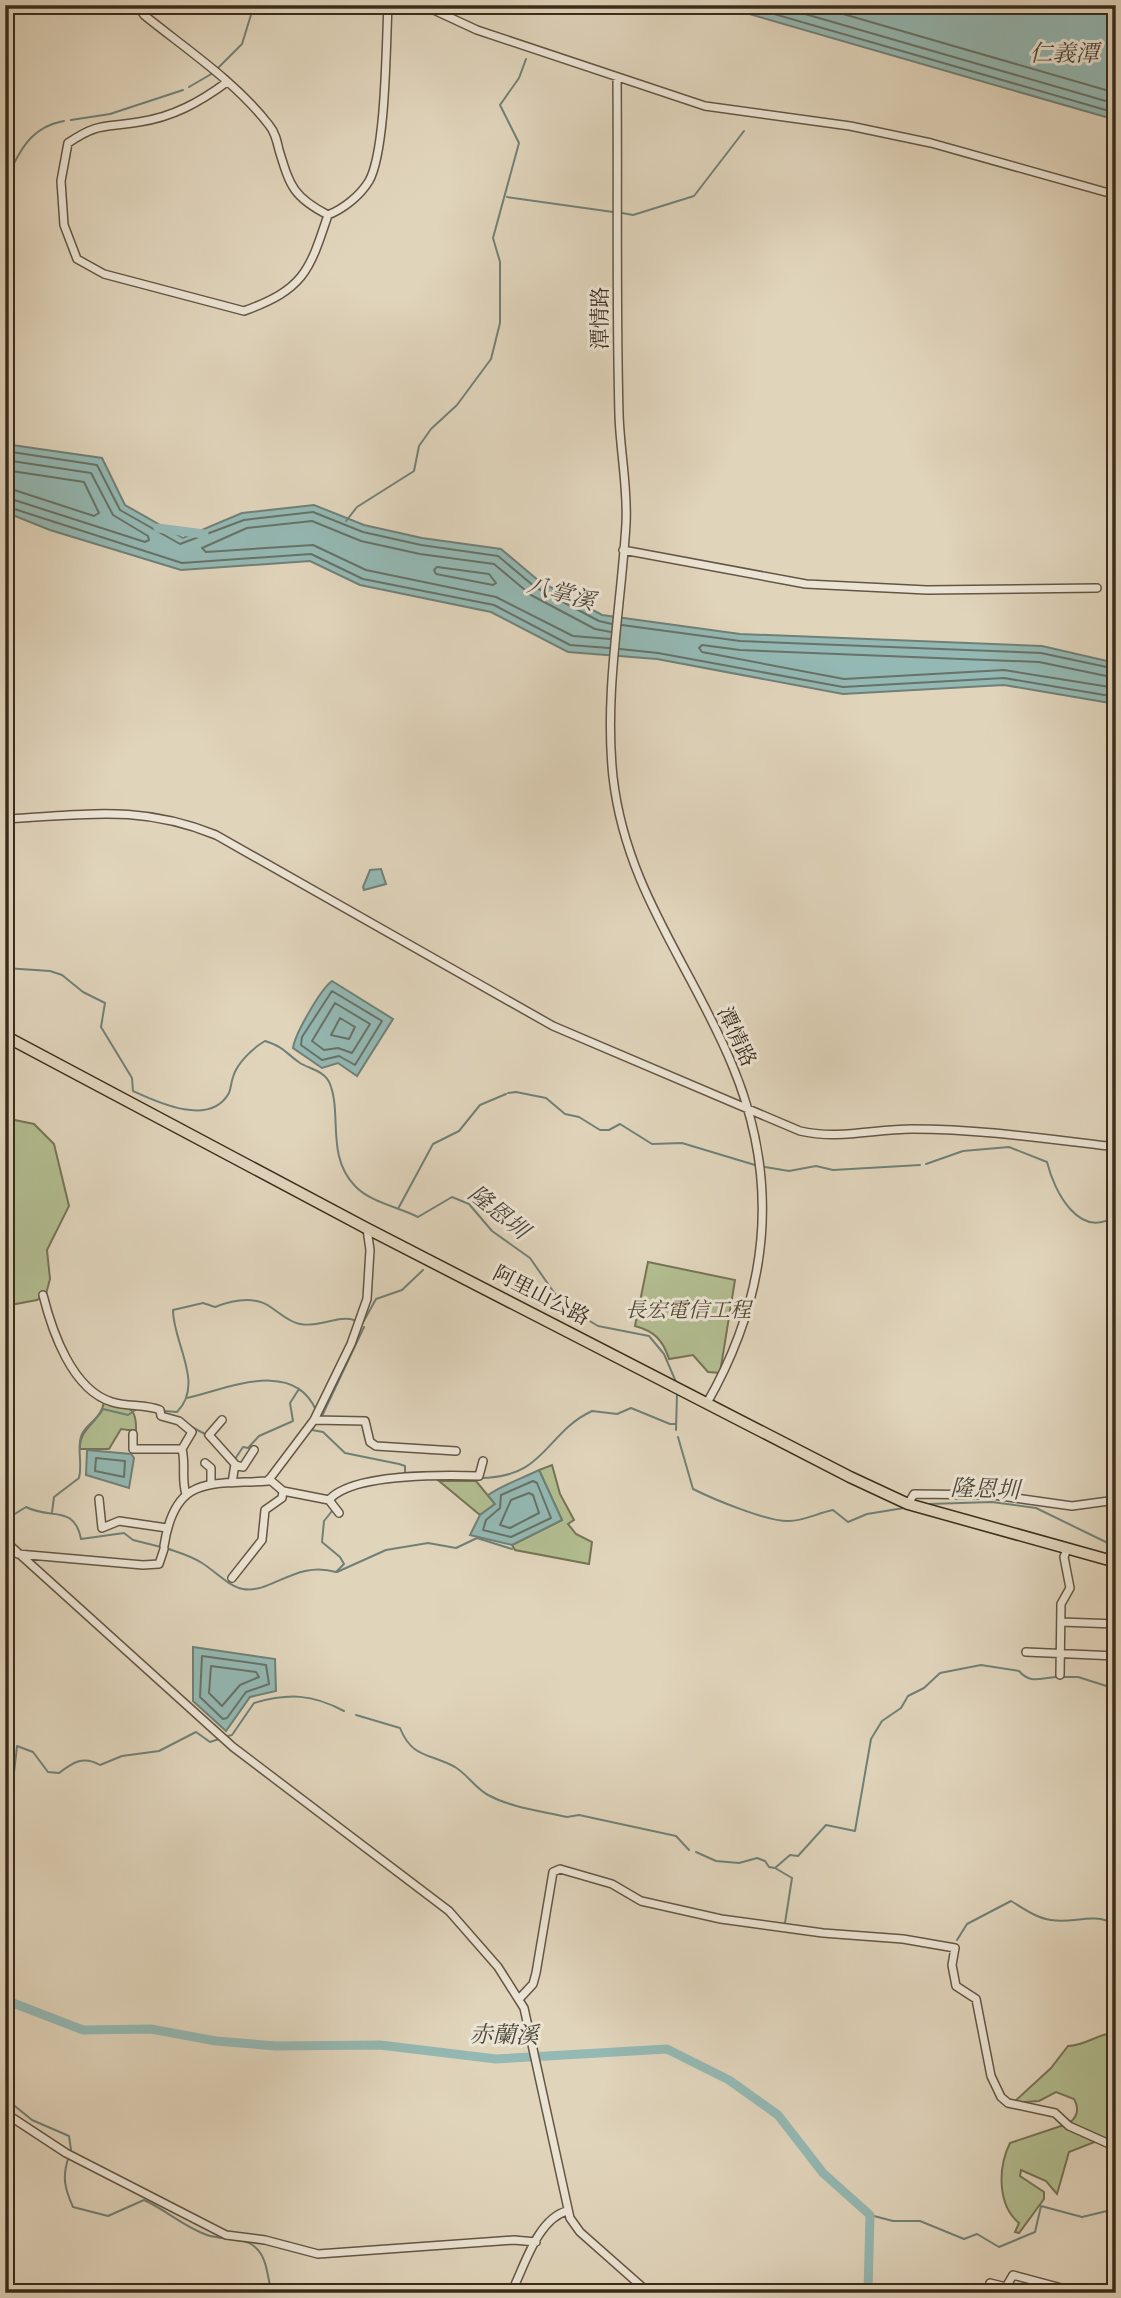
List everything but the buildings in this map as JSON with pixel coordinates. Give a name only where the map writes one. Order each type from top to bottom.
[{"type":"main road","name":"阿里山公路","points":[[5,1037],[366,1228],[908,1504],[1116,1562]]},
{"type":"street","points":[[137,5],[144,15],[225,81],[272,129],[292,189],[305,203],[328,215],[339,211],[361,191],[369,181],[375,164],[388,5]]},
{"type":"street","points":[[423,5],[477,30],[705,106],[850,126],[931,143],[1116,195]]},
{"type":"street","name":"潭情路","points":[[617,78],[619,419],[625,476],[610,738],[614,782],[626,845],[653,913],[733,1067],[747,1109],[761,1168],[764,1212],[760,1254],[739,1339],[707,1403]]},
{"type":"street","points":[[225,81],[191,107],[137,123],[91,127],[68,143],[61,181],[64,225],[77,258],[85,266],[104,274],[244,311],[303,277],[321,240],[328,215]]},
{"type":"street","points":[[622,554],[806,584],[928,590],[1097,588]]},
{"type":"street","points":[[5,819],[122,812],[189,824],[228,841],[553,1026],[775,1122],[818,1135],[906,1129],[958,1130],[1116,1147]]},
{"type":"street","points":[[18,1554],[143,1565],[159,1564],[167,1528],[180,1499],[186,1494],[211,1483],[270,1479],[314,1420],[351,1344],[367,1299],[370,1250],[366,1228]]},
{"type":"street","points":[[43,1295],[59,1342],[85,1384],[102,1399],[134,1408],[155,1407],[160,1410],[161,1416],[179,1421],[192,1432],[182,1449],[186,1462],[182,1482],[186,1494]]},
{"type":"street","points":[[222,1420],[209,1435],[235,1465],[243,1467],[254,1450]]},
{"type":"street","points":[[314,1420],[365,1421],[370,1442],[376,1446],[456,1451]]},
{"type":"street","points":[[132,1434],[133,1449],[182,1449]]},
{"type":"street","points":[[329,1500],[340,1491],[361,1484],[412,1476],[479,1476],[483,1461]]},
{"type":"street","points":[[205,1462],[212,1468],[211,1483]]},
{"type":"street","points":[[232,1483],[235,1465]]},
{"type":"street","points":[[270,1479],[283,1491],[329,1500],[339,1513]]},
{"type":"street","points":[[232,1578],[262,1540],[265,1510],[282,1498],[283,1491]]},
{"type":"street","points":[[908,1504],[914,1494],[994,1495],[1072,1506],[1116,1500]]},
{"type":"street","points":[[99,1499],[102,1528],[119,1521],[167,1528]]},
{"type":"street","points":[[5,1541],[233,1747],[449,1911],[509,1981],[520,1998],[527,2018],[567,2211],[580,2232],[649,2293]]},
{"type":"street","points":[[1060,1675],[1061,1604],[1070,1588],[1064,1557],[1067,1549]]},
{"type":"street","points":[[1060,1622],[1116,1623]]},
{"type":"street","points":[[1026,1652],[1116,1656]]},
{"type":"street","points":[[520,1998],[533,1984],[552,1872],[559,1869],[612,1884],[641,1901],[721,1919],[823,1933],[903,1939],[955,1948],[953,1965],[956,1986],[976,1999],[990,2076],[1001,2097],[1008,2103],[1055,2113],[1069,2126],[1116,2147]]},
{"type":"street","points":[[5,2113],[66,2153],[226,2235],[265,2240],[317,2254],[514,2240],[536,2242]]},
{"type":"street","points":[[511,2293],[536,2242],[552,2218],[567,2211]]},
{"type":"street","points":[[990,2283],[1006,2287],[1013,2275],[1019,2275],[1032,2282],[1080,2293]]},
{"type":"green space","points":[[5,1118],[34,1124],[54,1144],[69,1206],[47,1250],[50,1279],[46,1294],[37,1300],[5,1306]]},
{"type":"green space","name":"長宏電信工程","points":[[648,1262],[735,1280],[720,1373],[708,1372],[693,1355],[669,1359],[657,1337],[635,1326]]},
{"type":"green space","points":[[104,1402],[129,1409],[135,1416],[136,1431],[121,1429],[109,1449],[80,1449],[82,1436],[99,1415]]},
{"type":"green space","points":[[552,1465],[560,1494],[574,1520],[568,1524],[576,1534],[592,1542],[589,1564],[515,1550],[512,1545],[562,1520],[539,1470]]},
{"type":"green space","points":[[439,1481],[476,1481],[495,1504],[480,1515]]},
{"type":"green space","points":[[1116,2026],[1116,2142],[1097,2141],[1069,2152],[1057,2194],[1046,2181],[1021,2170],[1020,2176],[1044,2192],[1044,2199],[1019,2233],[1015,2232],[1019,2223],[1007,2206],[1002,2185],[1003,2163],[1010,2143],[1067,2124],[1075,2117],[1077,2110],[1074,2099],[1056,2092],[1039,2101],[1013,2103],[1051,2068],[1068,2046],[1112,2033]]},
{"type":"water","name":"仁義潭","points":[[718,5],[1116,5],[1116,120]]},
{"type":"water","points":[[5,444],[102,458],[125,505],[183,538],[242,513],[314,505],[364,525],[422,538],[501,549],[539,581],[602,615],[740,634],[1042,646],[1116,663],[1116,704],[1004,685],[843,694],[657,659],[568,652],[491,612],[360,585],[310,561],[181,570],[50,530],[5,512]]},
{"type":"water","points":[[381,869],[386,884],[364,890],[370,870]]},
{"type":"water","points":[[332,981],[393,1019],[357,1076],[338,1063],[322,1068],[293,1048],[309,1013]]},
{"type":"water","points":[[87,1450],[131,1454],[134,1458],[129,1488],[86,1475]]},
{"type":"water","points":[[539,1470],[562,1520],[512,1545],[470,1535],[480,1515],[495,1504],[488,1495]]},
{"type":"water","points":[[193,1647],[275,1659],[276,1691],[250,1697],[226,1731],[193,1701]]},
{"type":"waterway","points":[[217,69],[242,44],[254,5]]},
{"type":"waterway","points":[[346,521],[357,507],[414,471],[419,446],[431,429],[457,405],[491,359],[500,323],[500,262],[493,238],[519,143],[500,105],[519,78],[526,59]]},
{"type":"waterway","points":[[189,87],[213,73]]},
{"type":"waterway","points":[[71,120],[110,114],[183,90]]},
{"type":"waterway","points":[[5,182],[26,143],[42,129],[64,121]]},
{"type":"waterway","points":[[622,213],[633,215],[694,196],[744,131]]},
{"type":"waterway","points":[[507,197],[613,212]]},
{"type":"waterway","name":"八掌溪","points":[[158,528],[204,534]]},
{"type":"waterway","name":"隆恩圳","points":[[5,968],[50,971],[62,975],[83,992],[105,1003],[101,1027],[132,1078],[133,1091],[170,1106],[210,1109],[229,1093],[238,1066],[251,1052],[265,1041],[281,1048],[328,1080],[333,1096],[341,1162],[346,1174],[361,1192],[418,1217],[452,1197],[469,1204],[492,1231],[530,1258],[555,1294],[578,1314],[598,1326],[649,1336],[664,1354],[676,1382]]},
{"type":"waterway","points":[[508,1093],[546,1098],[565,1114],[579,1117],[600,1130],[609,1130],[620,1124],[652,1144],[682,1143],[755,1165]]},
{"type":"waterway","points":[[399,1207],[433,1144],[459,1131],[480,1105],[506,1094]]},
{"type":"waterway","points":[[926,1164],[963,1151],[1009,1147],[1047,1162],[1062,1199],[1080,1218],[1103,1222],[1116,1215]]},
{"type":"waterway","points":[[765,1167],[789,1171],[816,1166],[833,1170],[920,1165]]},
{"type":"waterway","points":[[361,1326],[376,1299],[402,1290],[423,1270]]},
{"type":"waterway","points":[[164,1411],[177,1412],[185,1401],[188,1389],[186,1363],[174,1323],[173,1310],[203,1303],[215,1307],[229,1302],[251,1300],[265,1304],[300,1324],[348,1319],[354,1320],[356,1325]]},
{"type":"waterway","points":[[322,1416],[364,1327]]},
{"type":"waterway","points":[[187,1398],[239,1384],[276,1381],[292,1385],[305,1394],[316,1410]]},
{"type":"waterway","points":[[235,1459],[243,1447],[248,1448],[259,1436],[293,1421],[290,1403],[299,1389]]},
{"type":"waterway","name":"隆恩圳","points":[[676,1430],[677,1393]]},
{"type":"waterway","points":[[480,1478],[519,1471],[532,1463],[576,1420],[592,1411],[617,1414],[631,1408],[676,1424]]},
{"type":"waterway","points":[[52,1512],[54,1497],[79,1478],[80,1444],[86,1428],[103,1409],[128,1415],[137,1409]]},
{"type":"waterway","points":[[316,1423],[312,1430],[323,1432],[345,1453],[405,1466],[405,1474]]},
{"type":"waterway","points":[[188,1425],[205,1434]]},
{"type":"waterway","name":"隆恩圳","points":[[678,1437],[693,1489],[755,1514],[789,1521],[833,1510],[848,1522],[867,1514],[904,1508]]},
{"type":"waterway","name":"隆恩圳","points":[[929,1504],[992,1502],[1036,1508],[1116,1547]]},
{"type":"waterway","points":[[5,1520],[26,1507],[67,1517],[78,1528],[81,1539],[124,1533],[133,1540],[161,1547]]},
{"type":"waterway","points":[[166,1548],[198,1561],[227,1582],[243,1589],[264,1587],[309,1570],[336,1572],[344,1564],[340,1557],[322,1542],[324,1521],[332,1511]]},
{"type":"waterway","points":[[337,1572],[386,1550],[428,1543],[456,1548],[477,1538],[512,1549]]},
{"type":"waterway","points":[[696,1852],[716,1861],[739,1863],[757,1858],[775,1868],[790,1855],[798,1856],[826,1825],[855,1831],[871,1739],[882,1721],[901,1708],[908,1696],[924,1688],[940,1673],[981,1665],[1019,1671],[1031,1679],[1056,1677]]},
{"type":"waterway","points":[[1064,1677],[1078,1677],[1116,1689]]},
{"type":"waterway","points":[[228,1736],[232,1735],[254,1703],[267,1700],[311,1698],[344,1711]]},
{"type":"waterway","points":[[356,1715],[400,1728],[416,1750],[455,1767],[483,1792],[497,1799],[567,1817],[579,1815],[676,1836],[689,1850]]},
{"type":"waterway","points":[[5,1797],[14,1773],[17,1746],[33,1752],[48,1772],[59,1773],[78,1762],[88,1761],[100,1765],[122,1756],[159,1751],[196,1732],[210,1742],[219,1739]]},
{"type":"waterway","points":[[775,1868],[792,1878],[785,1923]]},
{"type":"waterway","points":[[957,1940],[967,1924],[1011,1901],[1045,1919],[1098,1919],[1116,1924]]},
{"type":"waterway","name":"赤蘭溪","points":[[5,1994],[13,2003],[83,2030],[151,2029],[216,2041],[276,2046],[380,2045],[496,2059],[667,2049],[729,2080],[778,2115],[823,2173],[870,2215],[868,2293]]},
{"type":"waterway","points":[[5,2098],[32,2120],[69,2136],[71,2150]]},
{"type":"waterway","points":[[68,2159],[65,2183],[73,2207],[108,2216],[144,2200],[199,2232],[251,2244],[262,2257],[272,2293]]},
{"type":"waterway","points":[[870,2215],[893,2221],[920,2221],[964,2239],[977,2234],[999,2247],[1035,2232],[1041,2206],[1082,2217],[1107,2211],[1116,2214]]}]
